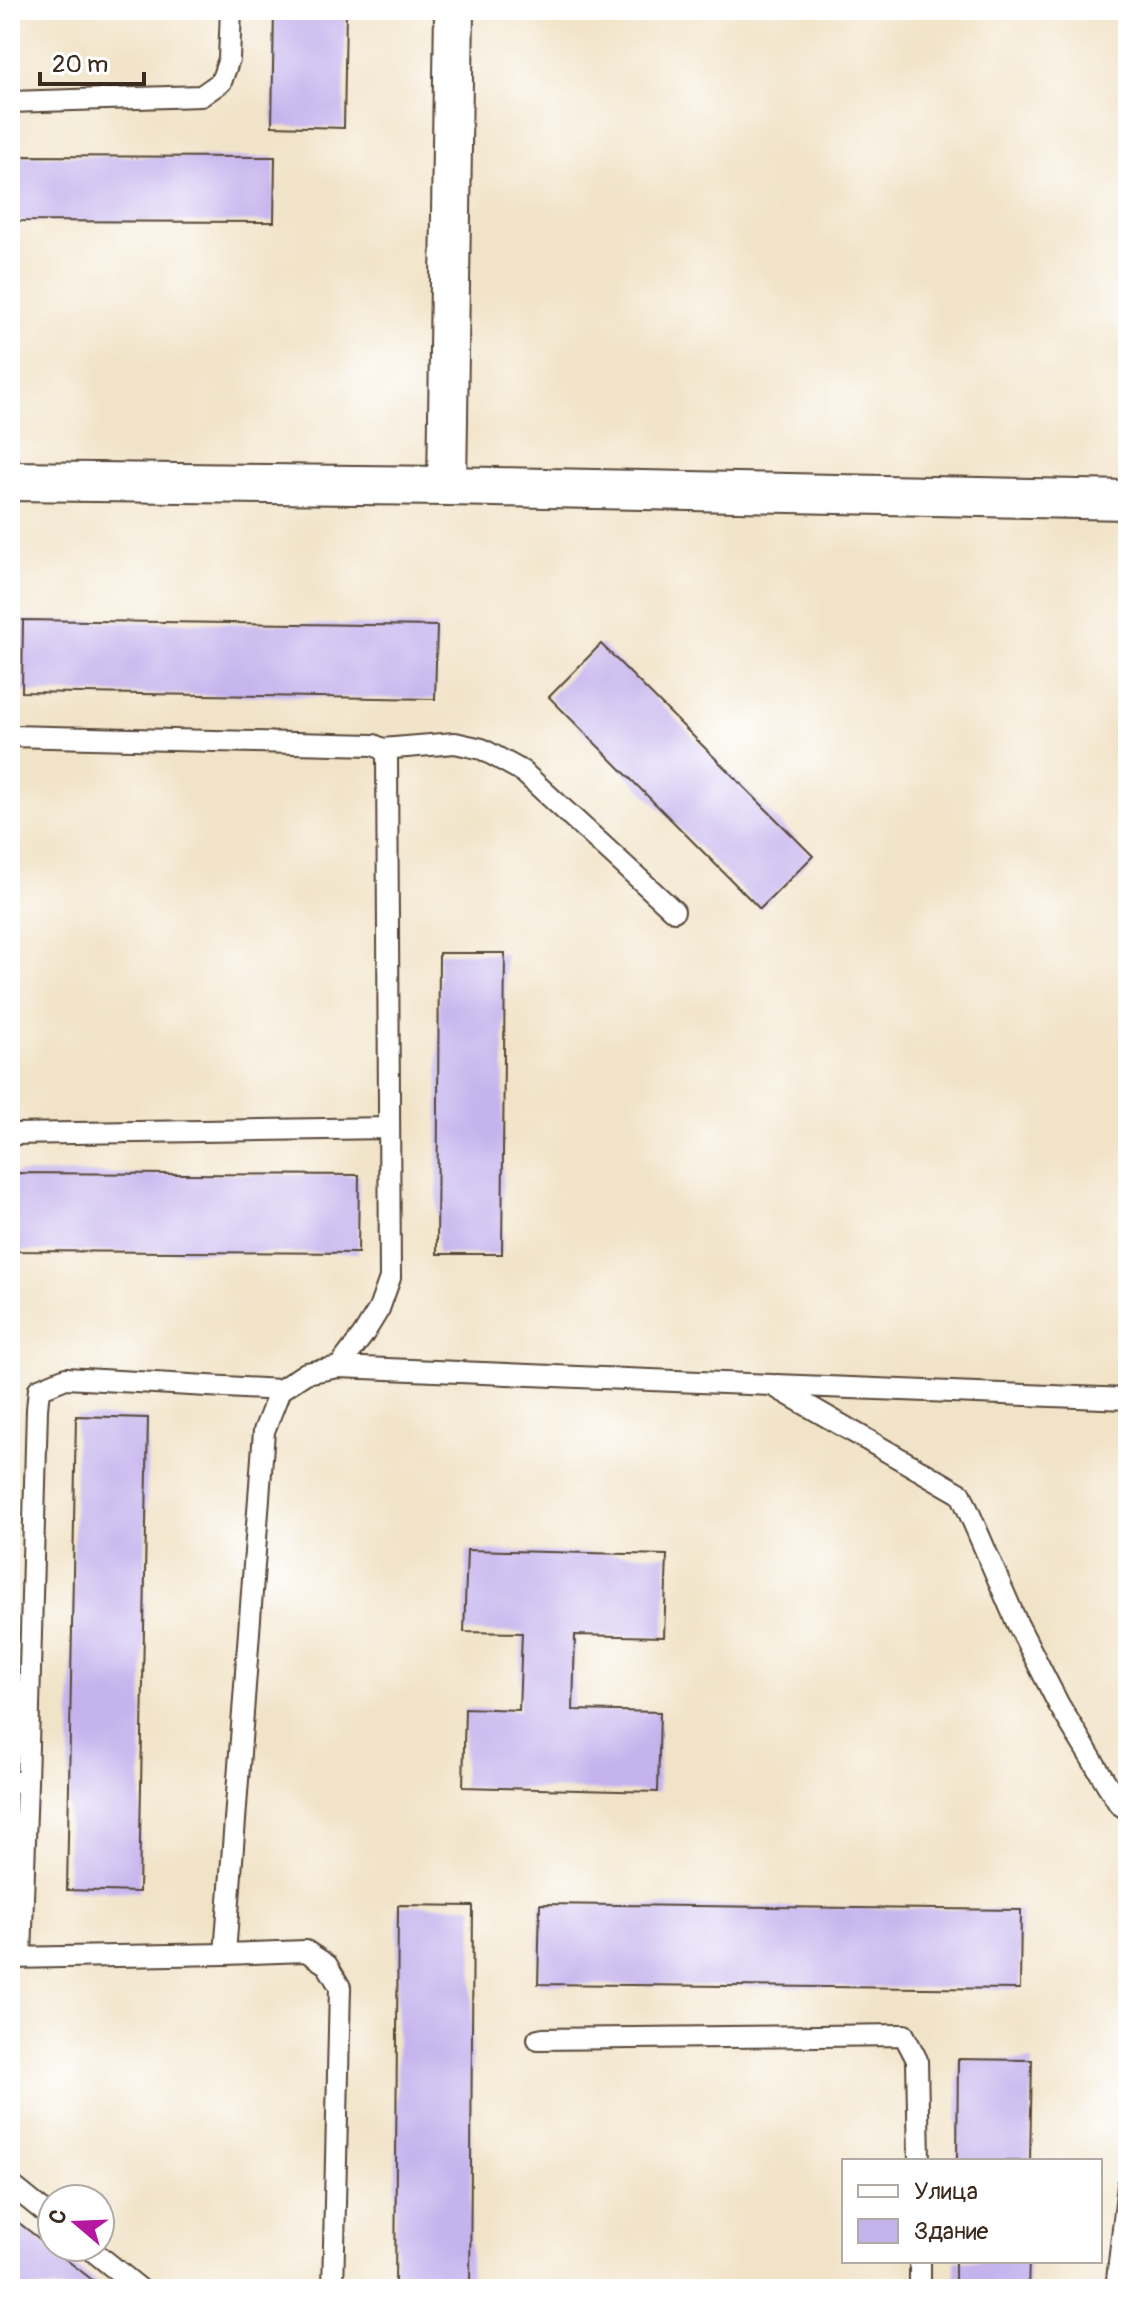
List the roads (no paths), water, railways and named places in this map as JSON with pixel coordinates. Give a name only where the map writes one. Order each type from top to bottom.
[{"type":"street","points":[[447,486],[454,10]]},
{"type":"street","points":[[10,481],[447,486],[1128,500]]},
{"type":"lane","points":[[10,102],[201,96],[221,82],[229,59],[231,10]]},
{"type":"lane","points":[[10,736],[374,745],[387,755],[390,1278],[379,1309],[339,1367]]},
{"type":"lane","points":[[382,749],[455,743],[482,749],[522,771],[674,911]]},
{"type":"lane","points":[[10,1134],[389,1128]]},
{"type":"lane","points":[[225,1954],[264,1431],[280,1390],[306,1373],[339,1367],[1128,1399]]},
{"type":"lane","points":[[280,1390],[66,1378],[39,1389],[18,1782],[16,1957],[306,1951],[327,1965],[340,1987],[333,2289]]},
{"type":"lane","points":[[772,1385],[961,1494],[1017,1623],[1059,1705],[1119,1804],[1128,1810]]},
{"type":"lane","points":[[538,2039],[904,2035],[917,2060],[919,2159]]},
{"type":"lane","points":[[10,2184],[36,2205]]},
{"type":"lane","points":[[1116,2289],[1128,2185]]},
{"type":"lane","points":[[108,2263],[140,2289]]},
{"type":"lane","points":[[920,2263],[920,2289]]}]
